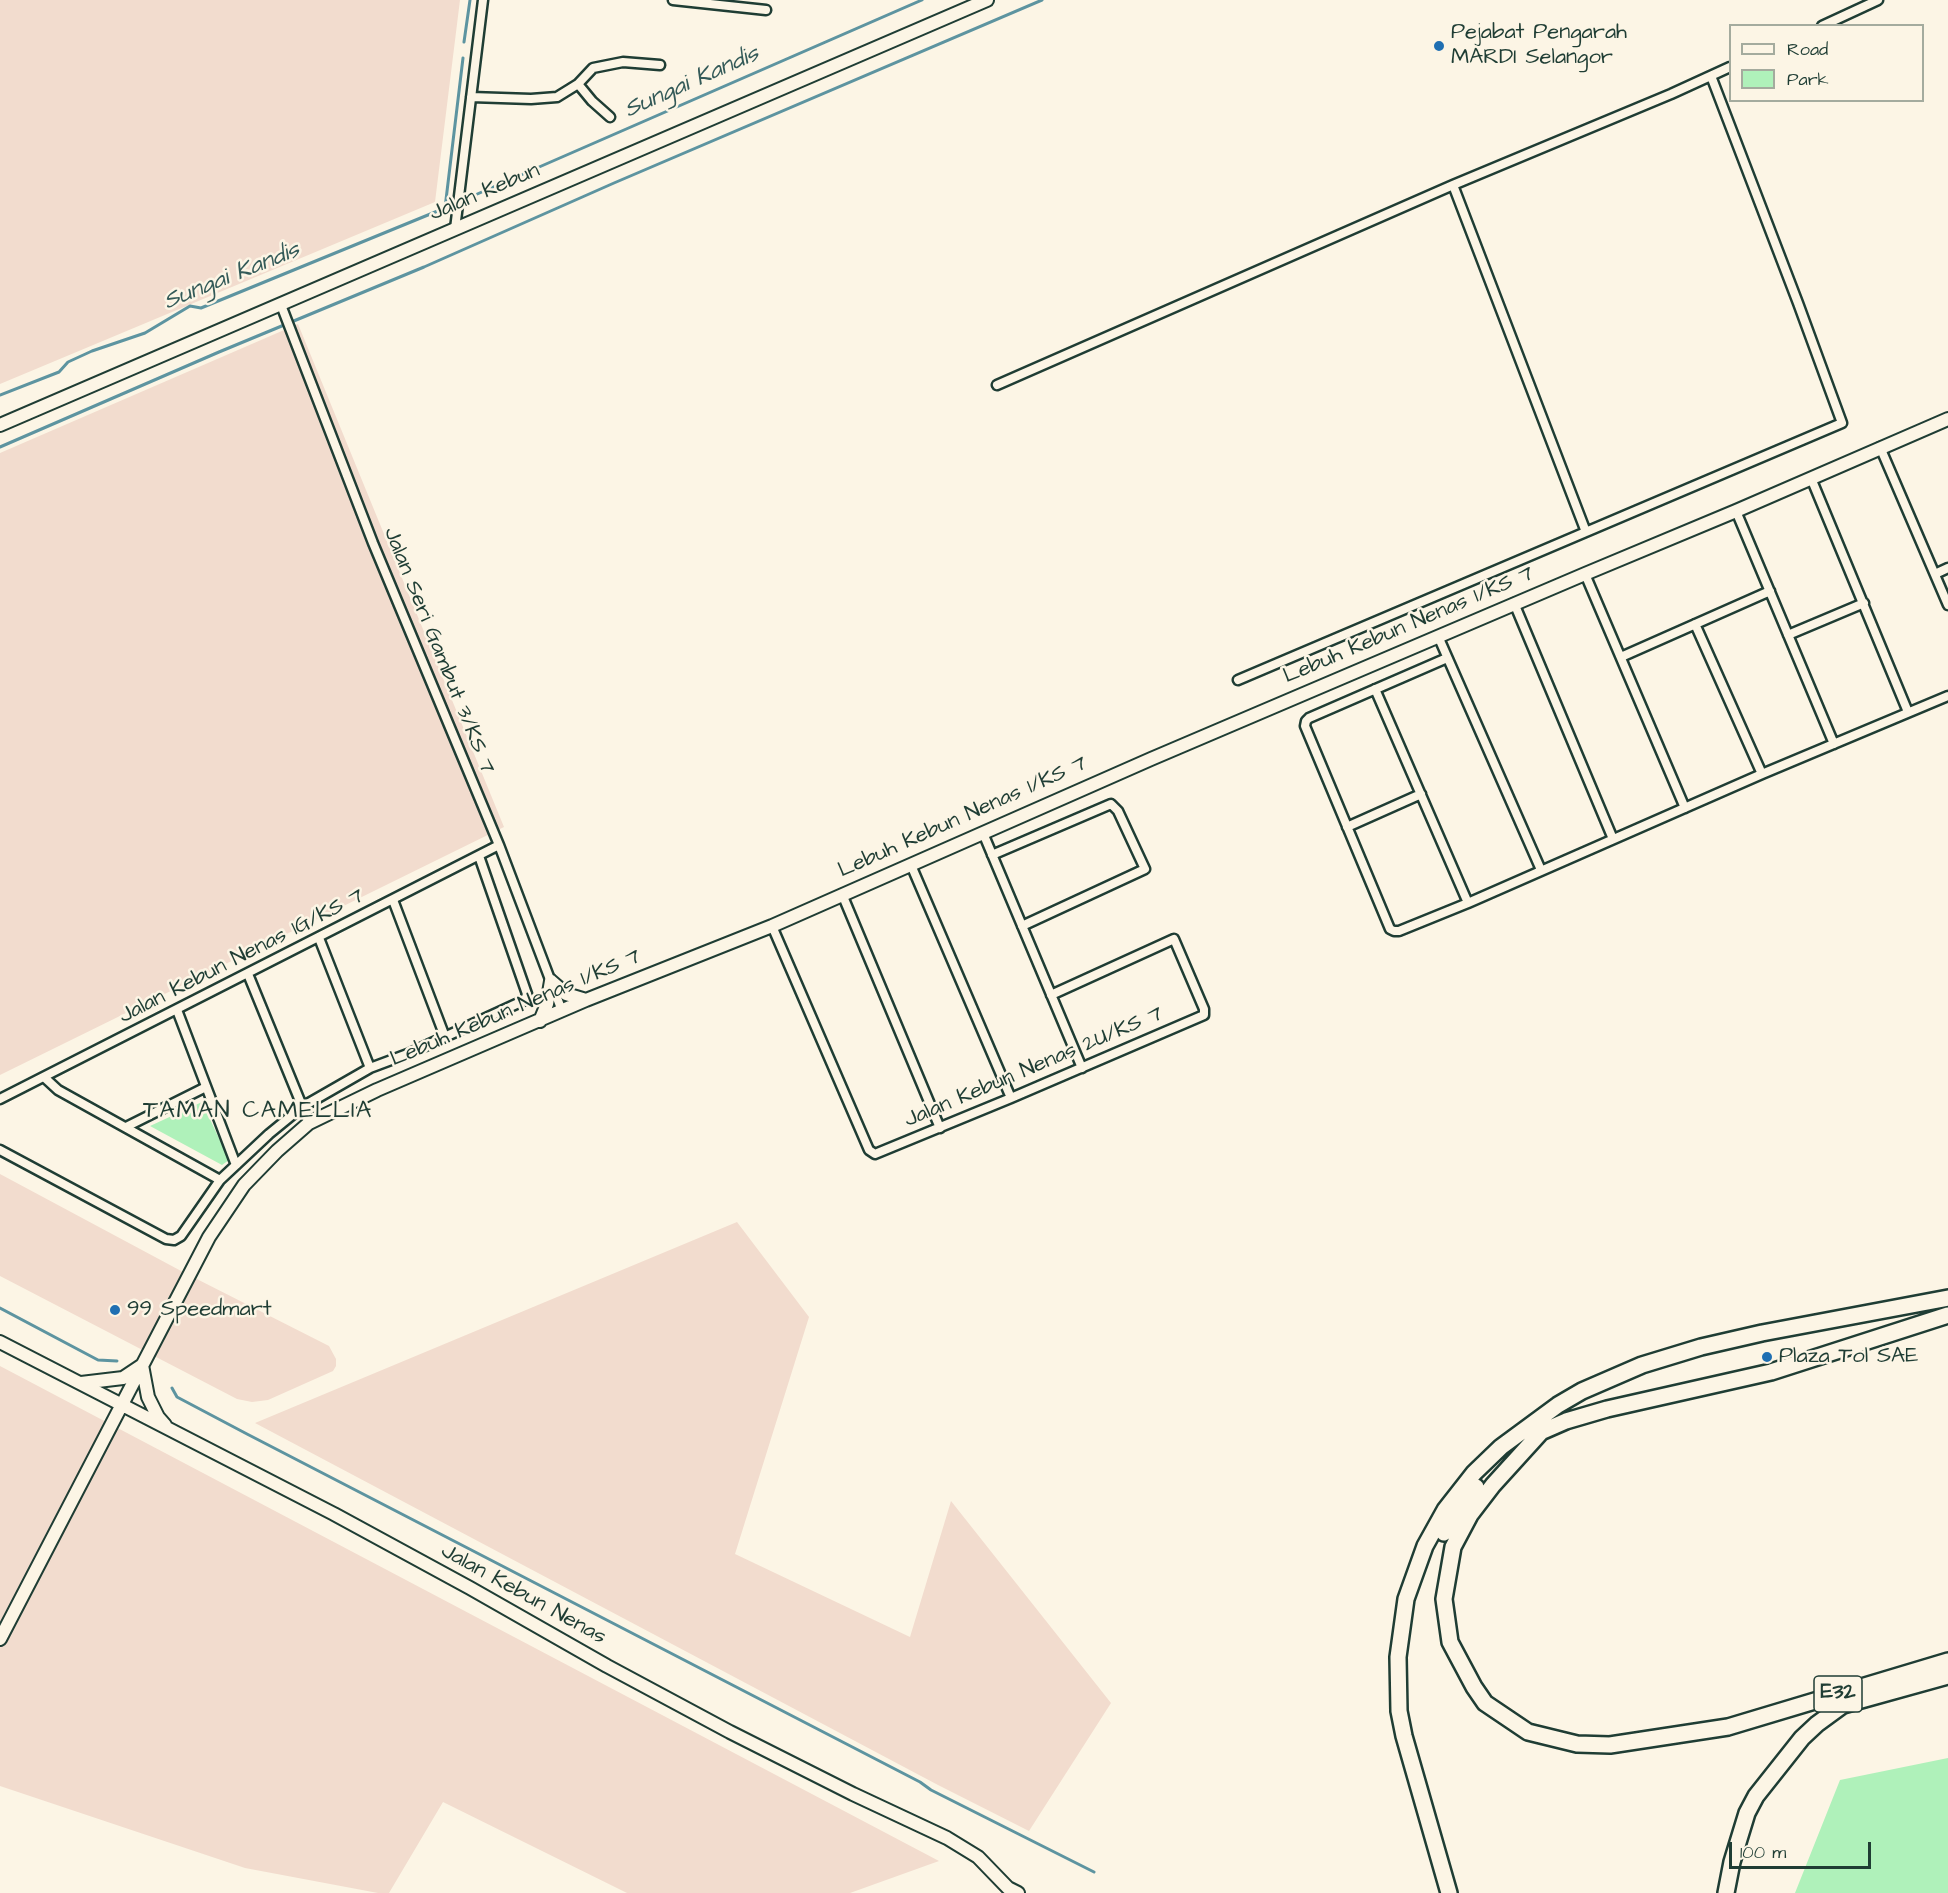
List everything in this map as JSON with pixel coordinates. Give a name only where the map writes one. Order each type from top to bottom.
[{"type":"highway","points":[[1449,1893],[1404,1736],[1397,1682],[1398,1658],[1406,1599],[1425,1546],[1445,1510],[1474,1473],[1502,1447],[1558,1405],[1582,1391],[1642,1365],[1701,1347],[1762,1333],[1948,1298]]},
{"type":"highway","points":[[1444,1533],[1473,1490],[1487,1474],[1516,1448],[1542,1431],[1566,1420],[1771,1372],[1948,1315]]},
{"type":"highway","points":[[1918,1324],[1948,1320]]},
{"type":"highway","name":"E32","points":[[1542,1431],[1500,1477],[1470,1515],[1449,1560],[1444,1599],[1448,1630],[1457,1658],[1474,1687],[1485,1703],[1528,1732],[1577,1744],[1610,1745],[1728,1727],[1948,1662]]},
{"type":"highway","name":"E32","points":[[1726,1893],[1741,1829],[1756,1796],[1802,1738],[1843,1705],[1948,1676]]},
{"type":"street","points":[[455,229],[483,0]]},
{"type":"street","points":[[673,0],[766,10]]},
{"type":"street","name":"Jalan Kebun","points":[[0,425],[987,0]]},
{"type":"street","points":[[1826,24],[1878,0]]},
{"type":"street","points":[[471,98],[556,97],[578,84],[593,68],[599,66],[623,62],[660,65]]},
{"type":"street","points":[[997,385],[1453,185],[1729,68]]},
{"type":"street","points":[[1238,680],[1842,423],[1711,76]]},
{"type":"street","points":[[578,84],[591,101],[610,117]]},
{"type":"street","points":[[1453,185],[1586,532]]},
{"type":"street","name":"Jalan Seri Gambut 3/KS 7","points":[[281,304],[395,597],[499,845],[562,1011]]},
{"type":"street","name":"Lebuh Kebun Nenas 1/KS 7","points":[[0,1639],[189,1272],[229,1206],[257,1171],[309,1123],[377,1090],[586,1000],[772,926],[1438,636],[1736,511],[1948,418]]},
{"type":"street","points":[[1880,447],[1948,605]]},
{"type":"street","points":[[1811,478],[1908,712]]},
{"type":"street","points":[[1736,511],[1834,744]]},
{"type":"street","points":[[1935,574],[1948,568]]},
{"type":"street","points":[[1585,574],[1685,808]]},
{"type":"street","points":[[1621,657],[1770,591]]},
{"type":"street","points":[[1515,603],[1613,839]]},
{"type":"street","points":[[1788,635],[1864,603]]},
{"type":"street","points":[[1695,624],[1762,774]]},
{"type":"street","points":[[1438,636],[1541,870]]},
{"type":"street","points":[[1447,658],[1309,718],[1305,726],[1390,929],[1399,931],[1948,696]]},
{"type":"street","points":[[1376,689],[1468,903]]},
{"type":"street","points":[[1347,827],[1421,794]]},
{"type":"street","points":[[992,855],[1109,804],[1114,805],[1118,811],[1145,869],[1022,926]]},
{"type":"street","points":[[983,833],[1082,1068]]},
{"type":"street","name":"Jalan Kebun Nenas 1G/KS 7","points":[[0,1099],[499,845]]},
{"type":"street","points":[[0,1150],[166,1239],[174,1240],[181,1236],[220,1180],[302,1107],[370,1068],[446,1037],[525,1000],[527,994],[479,856]]},
{"type":"street","points":[[911,865],[1011,1098]]},
{"type":"street","points":[[842,894],[940,1128]]},
{"type":"street","points":[[393,900],[446,1037]]},
{"type":"street","name":"Jalan Kebun Nenas 2U/KS 7","points":[[772,926],[869,1150],[875,1154],[1203,1017],[1204,1009],[1174,939],[1051,995]]},
{"type":"street","points":[[319,938],[370,1068]]},
{"type":"street","points":[[248,974],[309,1123]]},
{"type":"street","points":[[550,981],[566,994],[586,1000]]},
{"type":"street","points":[[540,1021],[547,1004],[550,981]]},
{"type":"street","points":[[177,1010],[236,1165]]},
{"type":"street","points":[[45,1078],[58,1090],[220,1180]]},
{"type":"street","points":[[126,1127],[206,1087]]},
{"type":"street","name":"Jalan Kebun Nenas","points":[[0,1342],[378,1538],[710,1721],[844,1790],[947,1838],[978,1857],[1008,1888],[1018,1893]]},
{"type":"street","points":[[80,1383],[123,1378],[140,1371],[148,1397],[158,1417],[169,1429]]},
{"type":"shaded area","points":[[0,0],[460,0],[435,202],[0,384]]},
{"type":"shaded area","points":[[298,324],[504,827],[0,1075],[0,453]]},
{"type":"shaded area","points":[[0,1174],[183,1272],[329,1346],[336,1359],[336,1366],[333,1371],[268,1400],[252,1402],[237,1399],[0,1276]]},
{"type":"shaded area","points":[[737,1222],[809,1317],[735,1554],[910,1637],[951,1501],[1111,1703],[1029,1831],[255,1423]]},
{"type":"shaded area","points":[[0,1366],[939,1861],[850,1893],[627,1893],[443,1802],[389,1893],[378,1893],[245,1868],[0,1786]]},
{"type":"green space","points":[[202,1102],[229,1160],[222,1165],[150,1126]]},
{"type":"green space","points":[[1948,1758],[1948,1893],[1795,1893],[1840,1780]]},
{"type":"waterway","points":[[464,42],[470,0]]},
{"type":"waterway","name":"Sungai Kandis","points":[[475,195],[922,0]]},
{"type":"waterway","points":[[0,447],[1042,0]]},
{"type":"waterway","name":"Sungai Kandis","points":[[0,395],[59,372],[68,362],[92,351],[145,333],[190,306],[201,308],[445,208],[463,58]]},
{"type":"waterway","points":[[0,1308],[98,1360],[117,1361]]},
{"type":"waterway","points":[[172,1388],[177,1397],[247,1434],[920,1782],[931,1790],[1094,1872]]},
{"type":"place","name":"Pejabat Pengarah MARDI Selangor","points":[[1439,46]]},
{"type":"place","name":"99 Speedmart","points":[[115,1310]]},
{"type":"place","name":"Plaza Tol SAE","points":[[1767,1357]]},
{"type":"district","name":"TAMAN CAMELLIA","points":[[258,1112]]}]
